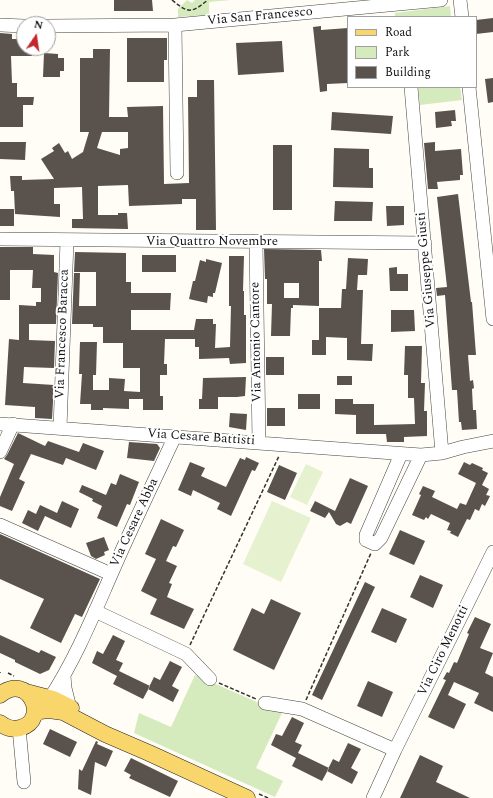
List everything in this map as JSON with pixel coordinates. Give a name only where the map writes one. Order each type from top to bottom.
[{"type":"main road","points":[[0,681],[30,696],[34,703],[34,715]]},
{"type":"main road","points":[[0,695],[8,690],[22,691],[50,698],[140,749]]},
{"type":"main road","points":[[7,727],[28,723],[37,712],[45,710],[63,712],[105,734],[247,798]]},
{"type":"street","name":"Via San Francesco","points":[[56,26],[175,25],[441,0]]},
{"type":"street","points":[[460,0],[462,16]]},
{"type":"street","points":[[0,25],[16,26]]},
{"type":"street","points":[[175,25],[177,173]]},
{"type":"street","name":"Via Giuseppe Giusti","points":[[411,88],[442,454]]},
{"type":"street","points":[[469,88],[493,319]]},
{"type":"street","name":"Via Quattro Novembre","points":[[0,239],[425,243]]},
{"type":"street","name":"Via Francesco Baracca","points":[[60,428],[67,240]]},
{"type":"street","name":"Via Antonio Cantore","points":[[256,242],[259,442]]},
{"type":"street","points":[[0,452],[6,424]]},
{"type":"street","name":"Via Cesare Battisti","points":[[6,424],[422,455],[442,454],[493,441]]},
{"type":"street","name":"Via Cesare Abba","points":[[50,698],[64,676],[175,436]]},
{"type":"street","points":[[401,454],[366,535],[366,540],[374,544],[381,538],[422,455]]},
{"type":"street","points":[[0,525],[111,574]]},
{"type":"street","name":"Via Ciro Menotti","points":[[373,798],[395,750],[493,552]]},
{"type":"street","points":[[95,611],[186,654],[210,679]]},
{"type":"street","points":[[64,676],[65,688],[70,708]]},
{"type":"street","points":[[265,703],[302,709],[395,750]]},
{"type":"street","points":[[7,727],[24,782]]},
{"type":"path","points":[[172,0],[184,10],[191,11],[208,0]]},
{"type":"path","points":[[186,654],[284,445]]},
{"type":"path","points":[[302,709],[374,544]]},
{"type":"path","points":[[210,679],[265,703]]},
{"type":"green space","points":[[187,0],[192,3],[195,0],[231,0],[209,2],[209,15],[178,17],[178,9]]},
{"type":"green space","points":[[450,6],[451,16],[395,16],[395,13]]},
{"type":"green space","points":[[418,88],[460,88],[462,100],[420,105]]},
{"type":"green space","points":[[306,464],[323,472],[307,505],[290,497]]},
{"type":"green space","points":[[272,501],[311,518],[281,582],[243,564]]},
{"type":"green space","points":[[195,675],[282,713],[256,768],[283,781],[275,797],[134,733],[139,713],[171,727]]},
{"type":"building","points":[[114,0],[152,0],[153,11],[114,11]]},
{"type":"building","points":[[493,18],[493,32],[477,34],[477,20]]},
{"type":"building","points":[[321,26],[321,30],[347,28],[347,83],[327,84],[327,91],[320,92],[313,27]]},
{"type":"building","points":[[0,33],[12,34],[12,39],[16,39],[16,56],[11,56],[12,83],[17,83],[17,97],[34,97],[33,105],[23,105],[23,127],[0,127]]},
{"type":"building","points":[[127,38],[167,38],[167,60],[164,60],[164,82],[127,82]]},
{"type":"building","points":[[282,41],[284,72],[238,75],[236,43]]},
{"type":"building","points":[[93,49],[110,49],[109,117],[128,117],[127,107],[163,106],[164,184],[189,183],[188,97],[197,97],[197,80],[214,80],[216,230],[196,230],[196,199],[182,199],[182,204],[129,206],[128,185],[98,186],[98,215],[118,215],[118,213],[127,213],[128,229],[72,228],[72,219],[83,219],[82,187],[54,188],[54,204],[60,204],[60,217],[15,214],[14,191],[11,191],[10,176],[22,176],[22,180],[54,179],[41,159],[54,151],[52,148],[59,143],[65,153],[68,151],[72,159],[83,152],[89,132],[80,132],[80,58],[93,58]],"holes":[[[102,132],[128,132],[128,148],[120,149],[120,155],[97,148]]]},
{"type":"building","points":[[56,54],[58,54],[58,58],[64,58],[64,71],[60,71],[60,77],[43,77],[44,56],[56,56]]},
{"type":"building","points":[[493,78],[493,102],[488,103],[485,79]]},
{"type":"building","points":[[455,110],[456,121],[451,121],[452,126],[436,128],[435,112]]},
{"type":"building","points":[[332,112],[393,116],[391,134],[331,130]]},
{"type":"building","points":[[0,142],[26,142],[25,160],[0,159]]},
{"type":"building","points":[[435,142],[435,151],[461,149],[463,175],[460,175],[460,180],[437,182],[438,189],[428,189],[424,143]]},
{"type":"building","points":[[273,145],[292,145],[292,210],[273,210]]},
{"type":"building","points":[[334,148],[369,149],[369,168],[373,168],[373,188],[333,187]]},
{"type":"building","points":[[458,194],[472,302],[476,355],[468,355],[470,381],[473,380],[474,388],[472,389],[473,410],[476,410],[477,429],[462,430],[461,422],[459,422],[457,390],[452,390],[445,295],[437,296],[436,288],[447,287],[437,197]]},
{"type":"building","points":[[335,201],[373,202],[372,221],[334,221]]},
{"type":"building","points":[[386,206],[404,206],[404,225],[387,226]]},
{"type":"building","points":[[0,209],[14,209],[14,226],[0,226]]},
{"type":"building","points":[[0,247],[33,247],[33,254],[54,255],[54,272],[58,273],[56,324],[29,324],[29,340],[55,341],[54,368],[24,367],[23,383],[54,385],[52,419],[35,418],[35,407],[5,405],[9,339],[19,340],[19,305],[36,306],[36,302],[41,302],[41,288],[32,288],[33,270],[10,270],[10,300],[0,300]]},
{"type":"building","points":[[264,249],[321,250],[322,261],[319,261],[319,306],[293,305],[293,308],[291,308],[290,336],[271,336],[272,304],[267,304],[267,279],[265,279]],"holes":[[[284,283],[299,283],[299,298],[284,298]]]},
{"type":"building","points":[[75,252],[126,253],[126,282],[131,282],[131,293],[171,293],[170,310],[131,310],[131,330],[194,330],[196,319],[213,319],[213,324],[216,324],[215,348],[230,347],[231,306],[229,306],[229,256],[244,256],[243,291],[244,315],[246,315],[246,363],[230,364],[229,358],[199,359],[199,347],[195,347],[195,339],[165,339],[164,364],[167,364],[167,375],[160,375],[160,396],[163,396],[163,410],[143,410],[143,399],[129,399],[129,409],[103,408],[103,410],[91,410],[91,404],[80,404],[82,374],[79,374],[80,342],[97,342],[96,375],[93,375],[93,390],[109,390],[109,378],[125,379],[124,391],[140,392],[140,368],[123,368],[123,343],[103,343],[103,327],[93,327],[93,324],[72,324],[74,273],[80,273],[79,306],[96,306],[96,272],[74,272]]},
{"type":"building","points":[[142,255],[176,255],[176,272],[142,272]]},
{"type":"building","points":[[348,258],[368,259],[367,275],[358,275],[357,290],[363,290],[361,344],[373,344],[372,361],[347,360],[347,338],[326,337],[326,355],[312,355],[312,340],[319,340],[319,308],[341,308],[342,289],[346,289]]},
{"type":"building","points":[[206,259],[222,263],[215,293],[213,293],[213,297],[208,296],[207,303],[189,299],[200,260],[206,262]]},
{"type":"building","points":[[397,267],[397,274],[408,274],[408,291],[390,291],[389,268]]},
{"type":"building","points":[[391,310],[414,310],[415,331],[391,332]]},
{"type":"building","points":[[405,346],[422,346],[421,383],[425,383],[424,411],[427,411],[427,436],[404,437],[404,442],[387,442],[386,434],[356,434],[356,415],[335,414],[335,399],[353,399],[353,404],[374,404],[374,425],[415,424],[414,398],[408,398],[408,375],[404,375]]},
{"type":"building","points":[[266,357],[284,357],[284,375],[266,375]]},
{"type":"building","points":[[337,376],[352,376],[352,385],[337,385]]},
{"type":"building","points":[[246,377],[245,396],[218,397],[218,409],[199,409],[199,399],[202,399],[203,378]]},
{"type":"building","points":[[298,394],[320,394],[320,409],[298,409]]},
{"type":"building","points":[[267,408],[285,408],[285,426],[267,426]]},
{"type":"building","points":[[230,413],[247,414],[246,430],[229,427]]},
{"type":"building","points":[[18,433],[45,446],[48,441],[79,452],[83,443],[104,451],[96,470],[66,458],[63,465],[31,454],[19,479],[25,482],[12,511],[0,506],[0,497],[14,464],[4,459]]},
{"type":"building","points":[[129,442],[157,444],[160,448],[154,461],[127,458]]},
{"type":"building","points":[[246,457],[259,463],[255,471],[252,470],[231,516],[217,509],[220,503],[193,490],[191,496],[178,490],[190,462],[205,468],[201,476],[226,487],[240,458],[245,460]]},
{"type":"building","points":[[464,462],[470,465],[472,463],[483,468],[482,470],[488,473],[482,485],[489,489],[486,495],[490,496],[485,506],[482,504],[479,511],[475,509],[470,520],[467,519],[458,537],[450,533],[451,531],[447,530],[450,523],[431,514],[428,519],[426,517],[424,520],[412,515],[421,495],[419,494],[423,486],[435,491],[432,497],[457,509],[460,503],[466,505],[476,483],[458,474]]},
{"type":"building","points":[[279,465],[297,473],[285,500],[267,492]]},
{"type":"building","points":[[120,474],[139,482],[130,505],[127,504],[117,527],[97,518],[102,506],[92,501],[93,499],[79,492],[82,485],[106,495],[111,483],[116,485]]},
{"type":"building","points":[[350,478],[368,486],[351,524],[347,522],[340,526],[336,524],[329,512],[325,518],[310,511],[315,501],[335,511]]},
{"type":"building","points":[[62,501],[79,509],[71,528],[45,516],[38,531],[22,523],[28,510],[36,514],[40,505],[57,513]]},
{"type":"building","points":[[161,519],[184,530],[176,547],[173,546],[166,561],[177,566],[169,583],[172,584],[167,597],[194,609],[184,629],[150,614],[157,599],[141,591],[156,559],[145,554]]},
{"type":"building","points":[[400,530],[425,541],[414,565],[389,554]]},
{"type":"building","points":[[0,534],[100,579],[82,617],[75,614],[61,643],[30,628],[44,599],[0,579]]},
{"type":"building","points":[[104,537],[109,550],[104,552],[105,555],[96,559],[91,556],[86,543]]},
{"type":"building","points":[[420,575],[443,585],[433,608],[410,597]]},
{"type":"building","points":[[365,582],[375,587],[322,700],[312,695]]},
{"type":"building","points":[[271,599],[301,613],[274,670],[233,650],[252,608],[264,614]]},
{"type":"building","points":[[382,608],[407,619],[396,643],[371,632]]},
{"type":"building","points":[[475,617],[491,624],[480,648],[493,653],[485,673],[493,677],[493,712],[474,703],[479,693],[454,682],[448,695],[466,704],[454,729],[428,717],[446,680],[443,679],[447,672],[449,673],[454,662],[457,663],[469,634],[467,633]]},
{"type":"building","points":[[0,635],[39,653],[41,650],[56,657],[49,670],[40,674],[0,653]]},
{"type":"building","points":[[113,635],[125,641],[116,660],[123,663],[119,671],[150,686],[143,699],[113,684],[117,676],[92,663],[97,651],[103,654]]},
{"type":"building","points":[[170,661],[182,667],[172,686],[179,690],[173,702],[148,689],[154,677],[160,680]]},
{"type":"building","points":[[368,681],[393,692],[382,717],[357,706]]},
{"type":"building","points":[[292,717],[304,723],[295,742],[302,745],[298,753],[329,768],[322,781],[292,766],[296,758],[271,745],[276,734],[282,736]]},
{"type":"building","points":[[50,729],[77,742],[70,757],[43,744]]},
{"type":"building","points":[[96,741],[98,742],[97,744],[113,751],[106,767],[95,762],[91,795],[78,789],[79,769],[82,771]]},
{"type":"building","points":[[348,743],[361,749],[351,768],[358,772],[352,784],[327,771],[333,759],[339,762]]},
{"type":"building","points":[[420,755],[443,766],[436,782],[470,798],[400,798]]},
{"type":"building","points":[[131,758],[178,781],[170,797],[129,778],[131,775],[124,771]]}]
